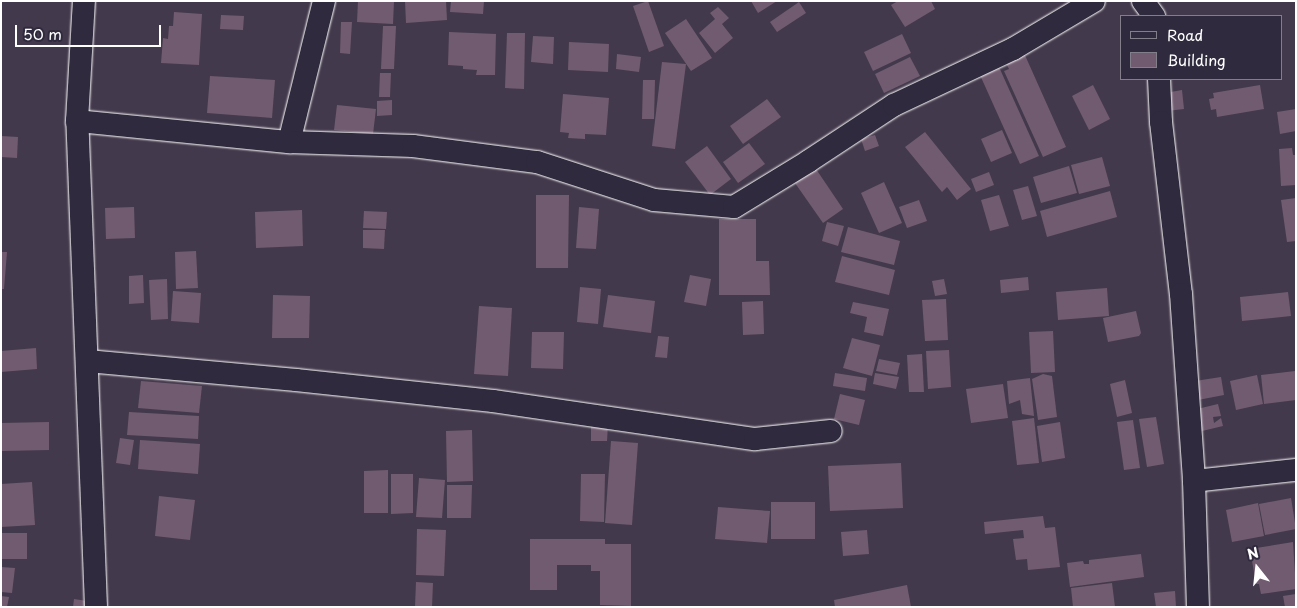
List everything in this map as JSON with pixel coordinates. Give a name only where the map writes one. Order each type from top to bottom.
[{"type":"street","points":[[84,1],[77,121],[96,607]]},
{"type":"street","points":[[289,142],[324,1]]},
{"type":"street","points":[[77,121],[289,142],[413,146],[537,162],[654,200],[734,207],[810,161],[894,105],[1013,49],[1094,1]]},
{"type":"street","points":[[1142,1],[1153,15]]},
{"type":"street","points":[[1159,80],[1161,122],[1181,294],[1194,481],[1198,607]]},
{"type":"street","points":[[87,361],[296,380],[493,402],[755,439],[831,431]]},
{"type":"street","points":[[1194,481],[1296,470]]},
{"type":"building","points":[[358,1],[394,1],[393,24],[357,22]]},
{"type":"building","points":[[405,1],[446,1],[447,20],[406,23]]},
{"type":"building","points":[[451,1],[484,1],[483,14],[450,12]]},
{"type":"building","points":[[648,1],[664,46],[649,52],[633,6]]},
{"type":"building","points":[[751,1],[777,1],[758,13]]},
{"type":"building","points":[[898,1],[931,1],[935,9],[905,27],[891,5]]},
{"type":"building","points":[[799,2],[806,13],[777,32],[770,22]]},
{"type":"building","points":[[718,7],[729,18],[722,24],[733,38],[715,53],[699,33],[715,19],[710,13]]},
{"type":"building","points":[[174,12],[202,14],[199,65],[161,63],[163,38],[168,39],[169,26],[173,26]]},
{"type":"building","points":[[221,15],[244,16],[243,30],[220,29]]},
{"type":"building","points":[[686,19],[712,58],[691,71],[665,33]]},
{"type":"building","points":[[341,22],[352,22],[350,54],[340,53]]},
{"type":"building","points":[[383,26],[396,26],[394,69],[381,69]]},
{"type":"building","points":[[449,32],[496,34],[495,75],[476,75],[477,70],[463,69],[463,66],[448,65]]},
{"type":"building","points":[[507,33],[525,33],[524,89],[505,88]]},
{"type":"building","points":[[902,34],[911,53],[873,71],[864,52]]},
{"type":"building","points":[[533,36],[554,37],[553,64],[531,62]]},
{"type":"building","points":[[569,42],[609,44],[608,72],[568,70]]},
{"type":"building","points":[[1024,53],[1066,147],[1043,157],[1004,71],[1009,69],[1005,61]]},
{"type":"building","points":[[617,54],[641,57],[639,72],[616,69]]},
{"type":"building","points":[[910,57],[920,76],[884,93],[875,74]]},
{"type":"building","points":[[662,62],[686,64],[675,149],[652,146]]},
{"type":"building","points":[[999,67],[1039,156],[1020,164],[980,75]]},
{"type":"building","points":[[380,73],[391,73],[390,97],[379,97]]},
{"type":"building","points":[[210,76],[275,80],[272,118],[207,113]]},
{"type":"building","points":[[643,80],[655,80],[654,119],[642,119]]},
{"type":"building","points":[[1093,85],[1110,119],[1089,130],[1072,96]]},
{"type":"building","points":[[1260,85],[1264,109],[1217,117],[1216,109],[1211,110],[1209,99],[1214,98],[1213,93]]},
{"type":"building","points":[[1182,90],[1184,109],[1167,111],[1165,93]]},
{"type":"building","points":[[563,94],[609,98],[606,135],[585,134],[585,139],[568,138],[569,133],[560,132]]},
{"type":"building","points":[[767,99],[781,117],[743,144],[730,126]]},
{"type":"building","points":[[392,100],[392,115],[377,116],[377,101]]},
{"type":"building","points":[[337,105],[376,109],[373,134],[334,130]]},
{"type":"building","points":[[1296,109],[1296,131],[1280,134],[1277,112]]},
{"type":"building","points":[[1002,130],[1012,153],[991,162],[981,139]]},
{"type":"building","points":[[925,132],[971,189],[957,200],[947,187],[942,192],[905,147]]},
{"type":"building","points":[[875,135],[879,146],[865,151],[861,139]]},
{"type":"building","points":[[1,136],[18,137],[17,158],[1,157]]},
{"type":"building","points":[[749,143],[765,164],[738,183],[723,162]]},
{"type":"building","points":[[707,146],[731,179],[710,195],[685,162]]},
{"type":"building","points":[[1292,148],[1293,155],[1296,155],[1296,185],[1281,186],[1279,149]]},
{"type":"building","points":[[1102,157],[1110,186],[1079,194],[1071,165]]},
{"type":"building","points":[[1069,166],[1077,193],[1041,203],[1033,177]]},
{"type":"building","points":[[816,169],[843,209],[823,223],[795,183]]},
{"type":"building","points":[[989,172],[994,185],[976,192],[971,179]]},
{"type":"building","points":[[884,182],[902,223],[879,233],[861,193]]},
{"type":"building","points":[[1028,186],[1037,216],[1022,220],[1013,190]]},
{"type":"building","points":[[1110,191],[1117,217],[1047,237],[1040,211]]},
{"type":"building","points":[[536,195],[569,195],[568,268],[536,268]]},
{"type":"building","points":[[999,195],[1009,226],[990,231],[981,200]]},
{"type":"building","points":[[1296,198],[1296,241],[1287,242],[1281,200]]},
{"type":"building","points":[[919,200],[927,221],[907,228],[899,207]]},
{"type":"building","points":[[134,207],[135,238],[106,239],[105,208]]},
{"type":"building","points":[[579,207],[599,209],[596,249],[576,248]]},
{"type":"building","points":[[302,210],[303,246],[256,248],[255,212]]},
{"type":"building","points":[[364,211],[387,212],[386,229],[363,228]]},
{"type":"building","points":[[719,219],[756,219],[756,261],[769,261],[770,295],[719,295]]},
{"type":"building","points":[[827,222],[844,226],[838,246],[822,241]]},
{"type":"building","points":[[848,227],[900,241],[894,265],[841,252]]},
{"type":"building","points":[[363,230],[385,230],[384,249],[363,248]]},
{"type":"building","points":[[196,251],[198,288],[176,289],[175,252]]},
{"type":"building","points":[[1,252],[7,252],[4,289],[1,289]]},
{"type":"building","points":[[842,256],[895,270],[889,295],[835,282]]},
{"type":"building","points":[[143,275],[144,303],[129,304],[129,276]]},
{"type":"building","points":[[690,275],[711,279],[706,306],[684,302]]},
{"type":"building","points":[[1028,277],[1029,290],[1001,293],[1000,280]]},
{"type":"building","points":[[167,279],[168,319],[151,320],[149,280]]},
{"type":"building","points":[[944,279],[947,294],[935,296],[932,281]]},
{"type":"building","points":[[580,287],[601,289],[598,324],[577,322]]},
{"type":"building","points":[[1107,288],[1109,316],[1058,320],[1056,292]]},
{"type":"building","points":[[173,291],[201,293],[199,323],[171,321]]},
{"type":"building","points":[[1288,292],[1291,316],[1242,321],[1240,297]]},
{"type":"building","points":[[273,295],[310,296],[309,338],[272,338]]},
{"type":"building","points":[[608,295],[655,301],[651,333],[603,327]]},
{"type":"building","points":[[946,299],[948,340],[925,341],[922,300]]},
{"type":"building","points":[[763,301],[764,334],[743,335],[742,302]]},
{"type":"building","points":[[853,302],[889,309],[883,336],[864,332],[867,317],[850,313]]},
{"type":"building","points":[[479,306],[512,308],[508,376],[474,374]]},
{"type":"building","points":[[1136,311],[1141,333],[1139,336],[1108,342],[1103,318]]},
{"type":"building","points":[[1053,331],[1055,372],[1031,373],[1029,332]]},
{"type":"building","points":[[532,332],[564,332],[563,369],[531,368]]},
{"type":"building","points":[[658,336],[669,337],[667,358],[655,357]]},
{"type":"building","points":[[852,338],[880,345],[872,376],[843,368]]},
{"type":"building","points":[[36,348],[37,369],[1,372],[1,351]]},
{"type":"building","points":[[949,350],[951,387],[928,389],[926,351]]},
{"type":"building","points":[[922,354],[924,392],[909,392],[907,355]]},
{"type":"building","points":[[879,359],[900,363],[897,375],[876,371]]},
{"type":"building","points":[[1295,371],[1296,400],[1264,404],[1261,375]]},
{"type":"building","points":[[835,373],[867,378],[865,391],[833,386]]},
{"type":"building","points":[[875,373],[899,377],[896,389],[873,384]]},
{"type":"building","points":[[1043,374],[1052,376],[1057,417],[1038,420],[1032,379]]},
{"type":"building","points":[[1257,375],[1263,404],[1236,410],[1230,381]]},
{"type":"building","points":[[1221,377],[1224,395],[1198,400],[1195,381]]},
{"type":"building","points":[[1030,378],[1034,416],[1022,414],[1020,400],[1009,404],[1007,381]]},
{"type":"building","points":[[1125,380],[1132,413],[1117,417],[1110,384]]},
{"type":"building","points":[[141,381],[202,386],[199,413],[138,408]]},
{"type":"building","points":[[1003,384],[1008,418],[971,423],[966,389]]},
{"type":"building","points":[[840,394],[865,400],[859,425],[834,419]]},
{"type":"building","points":[[1218,404],[1221,416],[1213,417],[1214,423],[1221,418],[1223,426],[1198,432],[1193,410]]},
{"type":"building","points":[[129,412],[199,416],[198,439],[127,435]]},
{"type":"building","points":[[1156,417],[1164,464],[1147,467],[1139,419]]},
{"type":"building","points":[[1034,418],[1039,463],[1017,465],[1012,421]]},
{"type":"building","points":[[1133,420],[1140,468],[1124,470],[1117,422]]},
{"type":"building","points":[[49,422],[49,450],[2,451],[1,423]]},
{"type":"building","points":[[1060,422],[1065,458],[1042,462],[1037,426]]},
{"type":"building","points":[[591,423],[608,424],[607,441],[591,441]]},
{"type":"building","points":[[472,430],[473,481],[447,482],[446,431]]},
{"type":"building","points":[[120,438],[134,440],[130,465],[116,463]]},
{"type":"building","points":[[140,440],[200,444],[198,474],[138,469]]},
{"type":"building","points":[[611,441],[638,443],[632,525],[605,523]]},
{"type":"building","points":[[901,463],[903,508],[830,511],[828,466]]},
{"type":"building","points":[[388,470],[388,513],[364,513],[364,471]]},
{"type":"building","points":[[391,474],[413,474],[413,513],[391,514]]},
{"type":"building","points":[[581,474],[605,474],[604,522],[580,521]]},
{"type":"building","points":[[419,478],[445,480],[442,518],[416,517]]},
{"type":"building","points":[[32,482],[35,525],[1,527],[1,484]]},
{"type":"building","points":[[447,485],[472,485],[471,518],[447,518]]},
{"type":"building","points":[[159,496],[195,500],[190,540],[155,536]]},
{"type":"building","points":[[1291,498],[1296,529],[1265,535],[1259,504]]},
{"type":"building","points":[[771,502],[815,502],[815,539],[771,539]]},
{"type":"building","points":[[1258,503],[1264,536],[1232,542],[1226,510]]},
{"type":"building","points":[[718,507],[770,511],[767,543],[715,539]]},
{"type":"building","points":[[1043,516],[1045,528],[1055,527],[1060,567],[1028,570],[1027,559],[1016,560],[1013,539],[1024,538],[1023,530],[985,534],[984,522]]},
{"type":"building","points":[[417,529],[446,530],[444,576],[416,575]]},
{"type":"building","points":[[867,530],[869,554],[843,556],[841,532]]},
{"type":"building","points":[[1,533],[27,533],[27,559],[1,559]]},
{"type":"building","points":[[530,539],[605,539],[605,544],[631,544],[631,606],[600,605],[600,571],[591,571],[591,565],[557,565],[557,590],[530,590]]},
{"type":"building","points":[[1293,542],[1296,589],[1261,594],[1259,584],[1256,584],[1250,549]]},
{"type":"building","points":[[1141,554],[1144,577],[1070,587],[1067,563],[1083,561],[1084,564],[1089,564],[1089,560]]},
{"type":"building","points":[[1,567],[15,568],[12,593],[1,592]]},
{"type":"building","points":[[416,582],[433,583],[432,607],[415,607]]},
{"type":"building","points":[[1112,583],[1115,607],[1073,607],[1071,588]]},
{"type":"building","points":[[907,585],[911,607],[835,607],[834,600]]},
{"type":"building","points":[[1175,591],[1176,607],[1156,607],[1154,593]]},
{"type":"building","points":[[1296,594],[1296,607],[1285,607],[1283,596]]},
{"type":"building","points":[[1,596],[9,597],[7,607],[1,607]]},
{"type":"building","points":[[74,599],[87,601],[86,607],[73,607]]}]
